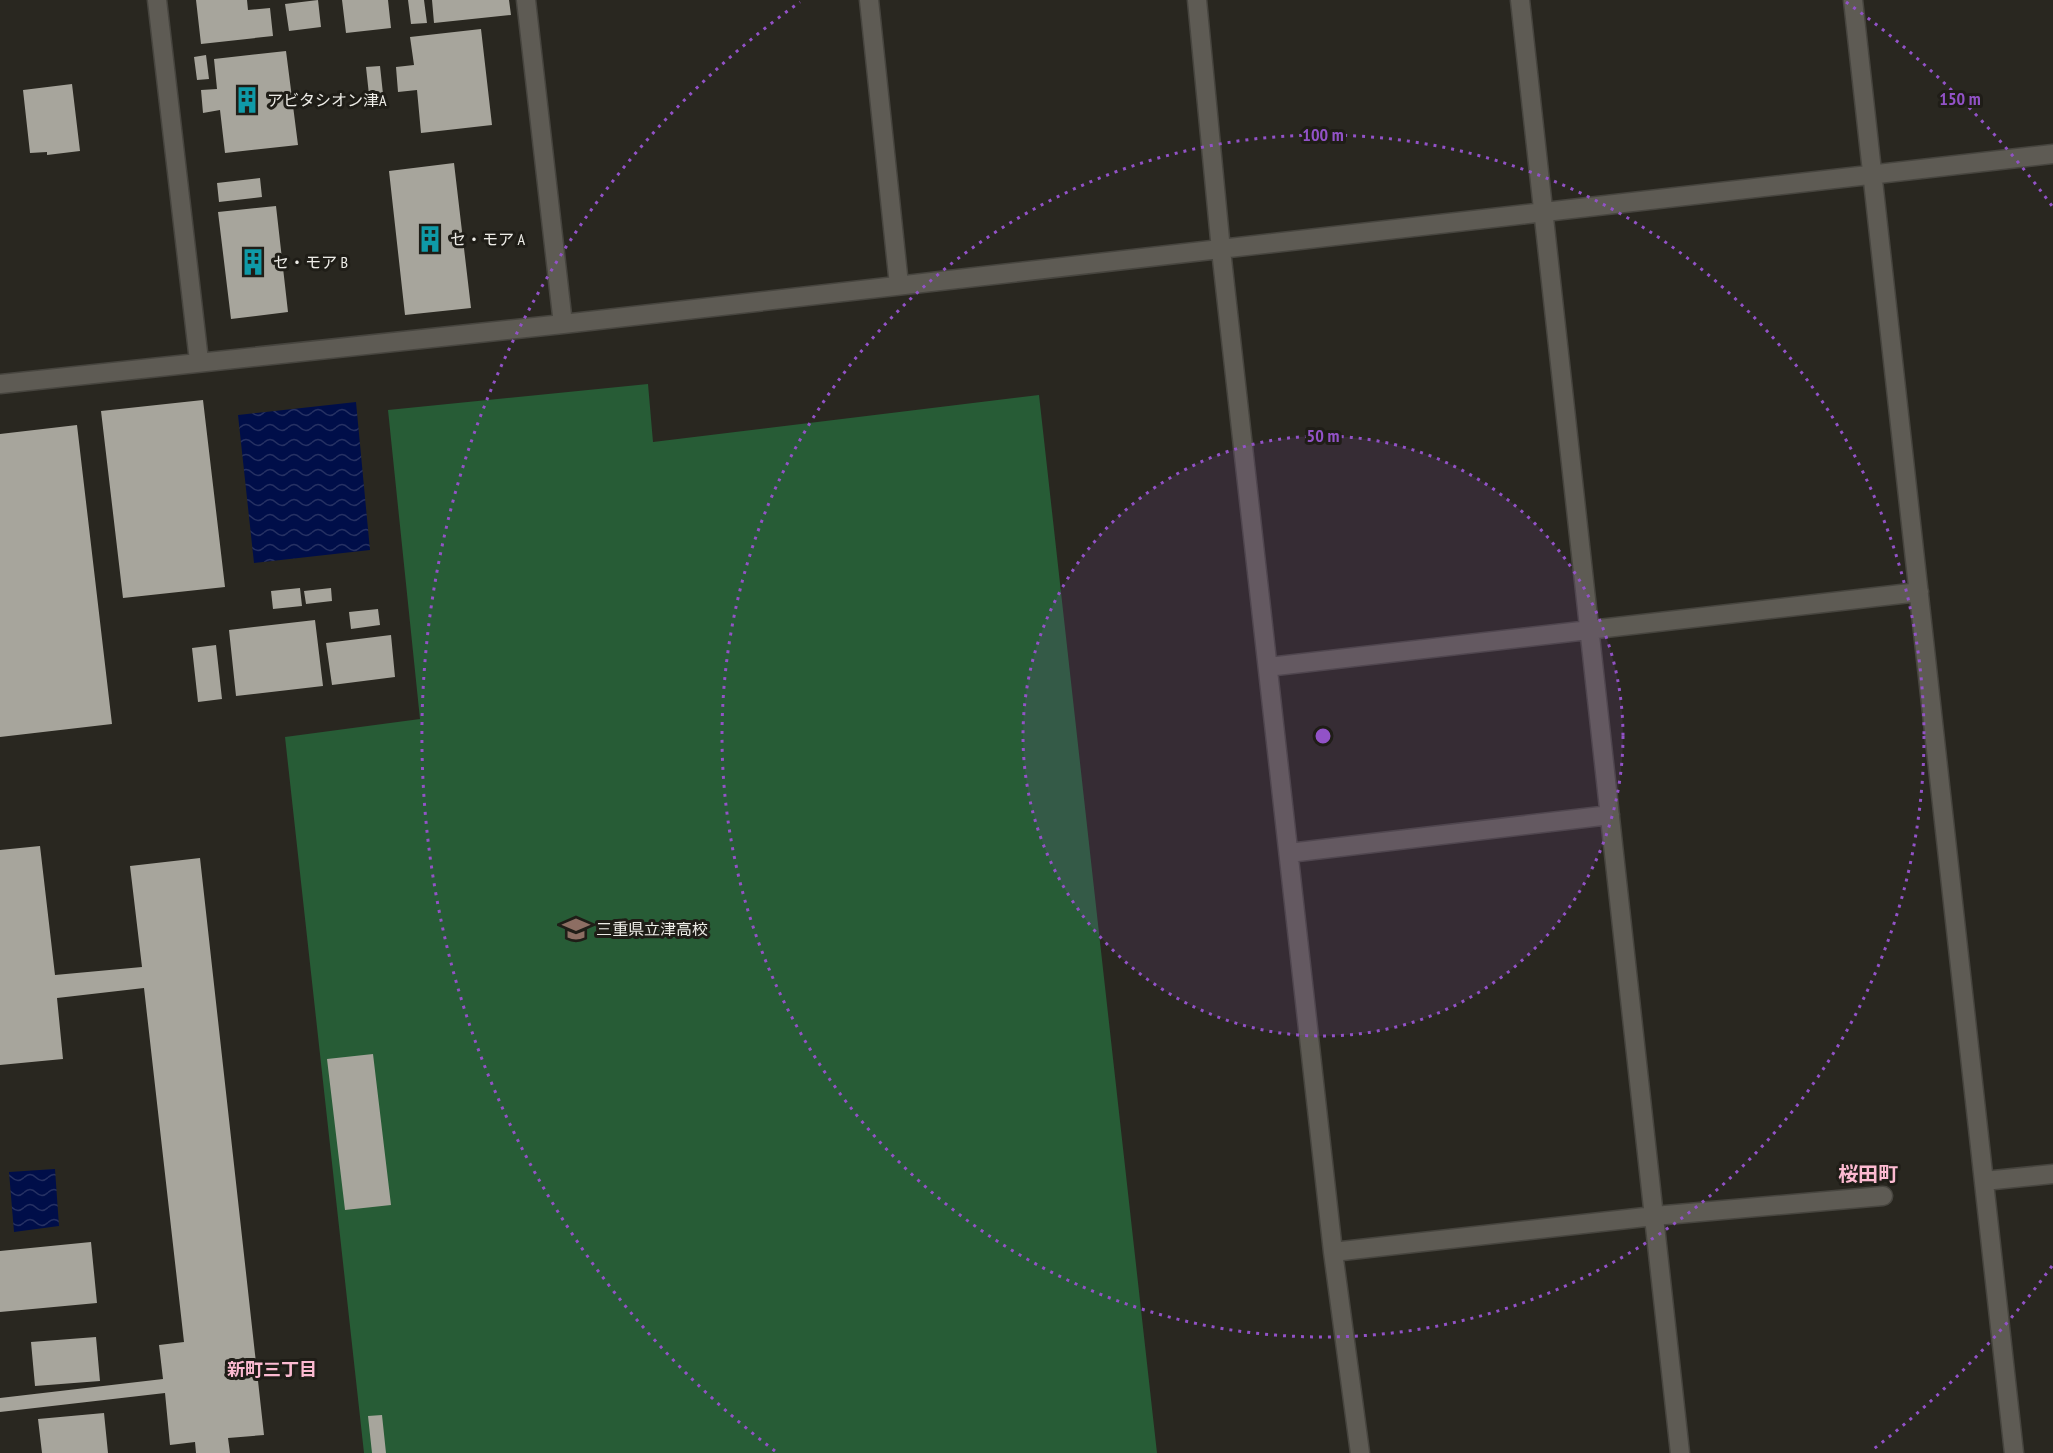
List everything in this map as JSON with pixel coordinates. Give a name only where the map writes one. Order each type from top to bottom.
[{"type":"street","points":[[157,0],[199,361]]},
{"type":"street","points":[[526,0],[563,324]]},
{"type":"street","points":[[869,0],[899,285]]},
{"type":"street","points":[[1197,0],[1221,250],[1333,1252],[1360,1453]]},
{"type":"street","points":[[1520,0],[1680,1453]]},
{"type":"street","points":[[1853,0],[2014,1453]]},
{"type":"street","points":[[0,384],[563,324],[2053,154]]},
{"type":"street","points":[[1268,667],[1919,592]]},
{"type":"street","points":[[1289,853],[1610,815]]},
{"type":"street","points":[[1984,1181],[2053,1173]]},
{"type":"street","points":[[1333,1252],[1654,1216],[1883,1196]]},
{"type":"green space","name":"三重県立津高校","points":[[648,384],[653,442],[1039,395],[1157,1453],[364,1453],[285,737],[420,719],[388,410]]},
{"type":"water","points":[[356,402],[370,550],[254,563],[238,415]]},
{"type":"water","points":[[55,1169],[59,1226],[14,1232],[9,1172]]},
{"type":"building","points":[[196,0],[247,0],[248,10],[270,8],[273,36],[201,44]]},
{"type":"building","points":[[318,0],[321,27],[289,31],[285,4]]},
{"type":"building","points":[[342,0],[388,0],[391,28],[346,33]]},
{"type":"building","points":[[408,0],[424,0],[427,23],[411,24]]},
{"type":"building","points":[[432,0],[509,0],[511,15],[434,23]]},
{"type":"building","points":[[481,29],[492,125],[421,133],[417,90],[398,92],[396,67],[414,65],[410,37]]},
{"type":"building","name":"アビタシオン津A","points":[[286,51],[298,145],[225,153],[220,110],[203,113],[201,90],[217,89],[214,59]]},
{"type":"building","points":[[206,55],[209,79],[197,80],[194,57]]},
{"type":"building","points":[[380,66],[383,94],[369,95],[366,67]]},
{"type":"building","points":[[72,84],[80,151],[47,155],[47,152],[30,153],[23,90]]},
{"type":"building","name":"セ・モア A","points":[[454,163],[471,308],[405,315],[389,171]]},
{"type":"building","points":[[260,178],[262,197],[219,202],[217,183]]},
{"type":"building","name":"セ・モア B","points":[[276,206],[288,312],[231,319],[218,212]]},
{"type":"building","points":[[203,400],[225,587],[123,598],[101,411]]},
{"type":"building","points":[[77,425],[112,724],[0,737],[0,434]]},
{"type":"building","points":[[300,588],[302,606],[273,609],[271,591]]},
{"type":"building","points":[[331,588],[332,601],[306,604],[304,591]]},
{"type":"building","points":[[378,609],[380,625],[351,629],[349,612]]},
{"type":"building","points":[[315,620],[323,686],[236,696],[229,630]]},
{"type":"building","points":[[391,635],[395,677],[332,685],[326,643]]},
{"type":"building","points":[[216,645],[222,699],[198,702],[192,648]]},
{"type":"building","points":[[40,846],[55,975],[142,967],[130,866],[200,858],[264,1435],[228,1438],[230,1453],[196,1453],[195,1442],[170,1445],[165,1393],[0,1412],[0,1398],[163,1379],[159,1345],[184,1342],[144,988],[57,998],[63,1059],[0,1065],[0,850]]},
{"type":"building","points":[[373,1054],[391,1205],[345,1210],[327,1059]]},
{"type":"building","points":[[91,1242],[97,1303],[0,1312],[0,1251]]},
{"type":"building","points":[[96,1337],[100,1381],[35,1386],[31,1342]]},
{"type":"building","points":[[104,1413],[108,1453],[42,1453],[38,1419]]},
{"type":"building","points":[[382,1415],[386,1453],[372,1453],[368,1416]]},
{"type":"place","name":"アビタシオン津A","points":[[247,100]]},
{"type":"place","name":"セ・モア A","points":[[430,239]]},
{"type":"place","name":"セ・モア B","points":[[253,262]]},
{"type":"place","name":"三重県立津高校","points":[[576,929]]},
{"type":"district","name":"桜田町","points":[[1868,1174]]},
{"type":"district","name":"新町三丁目","points":[[272,1369]]}]
